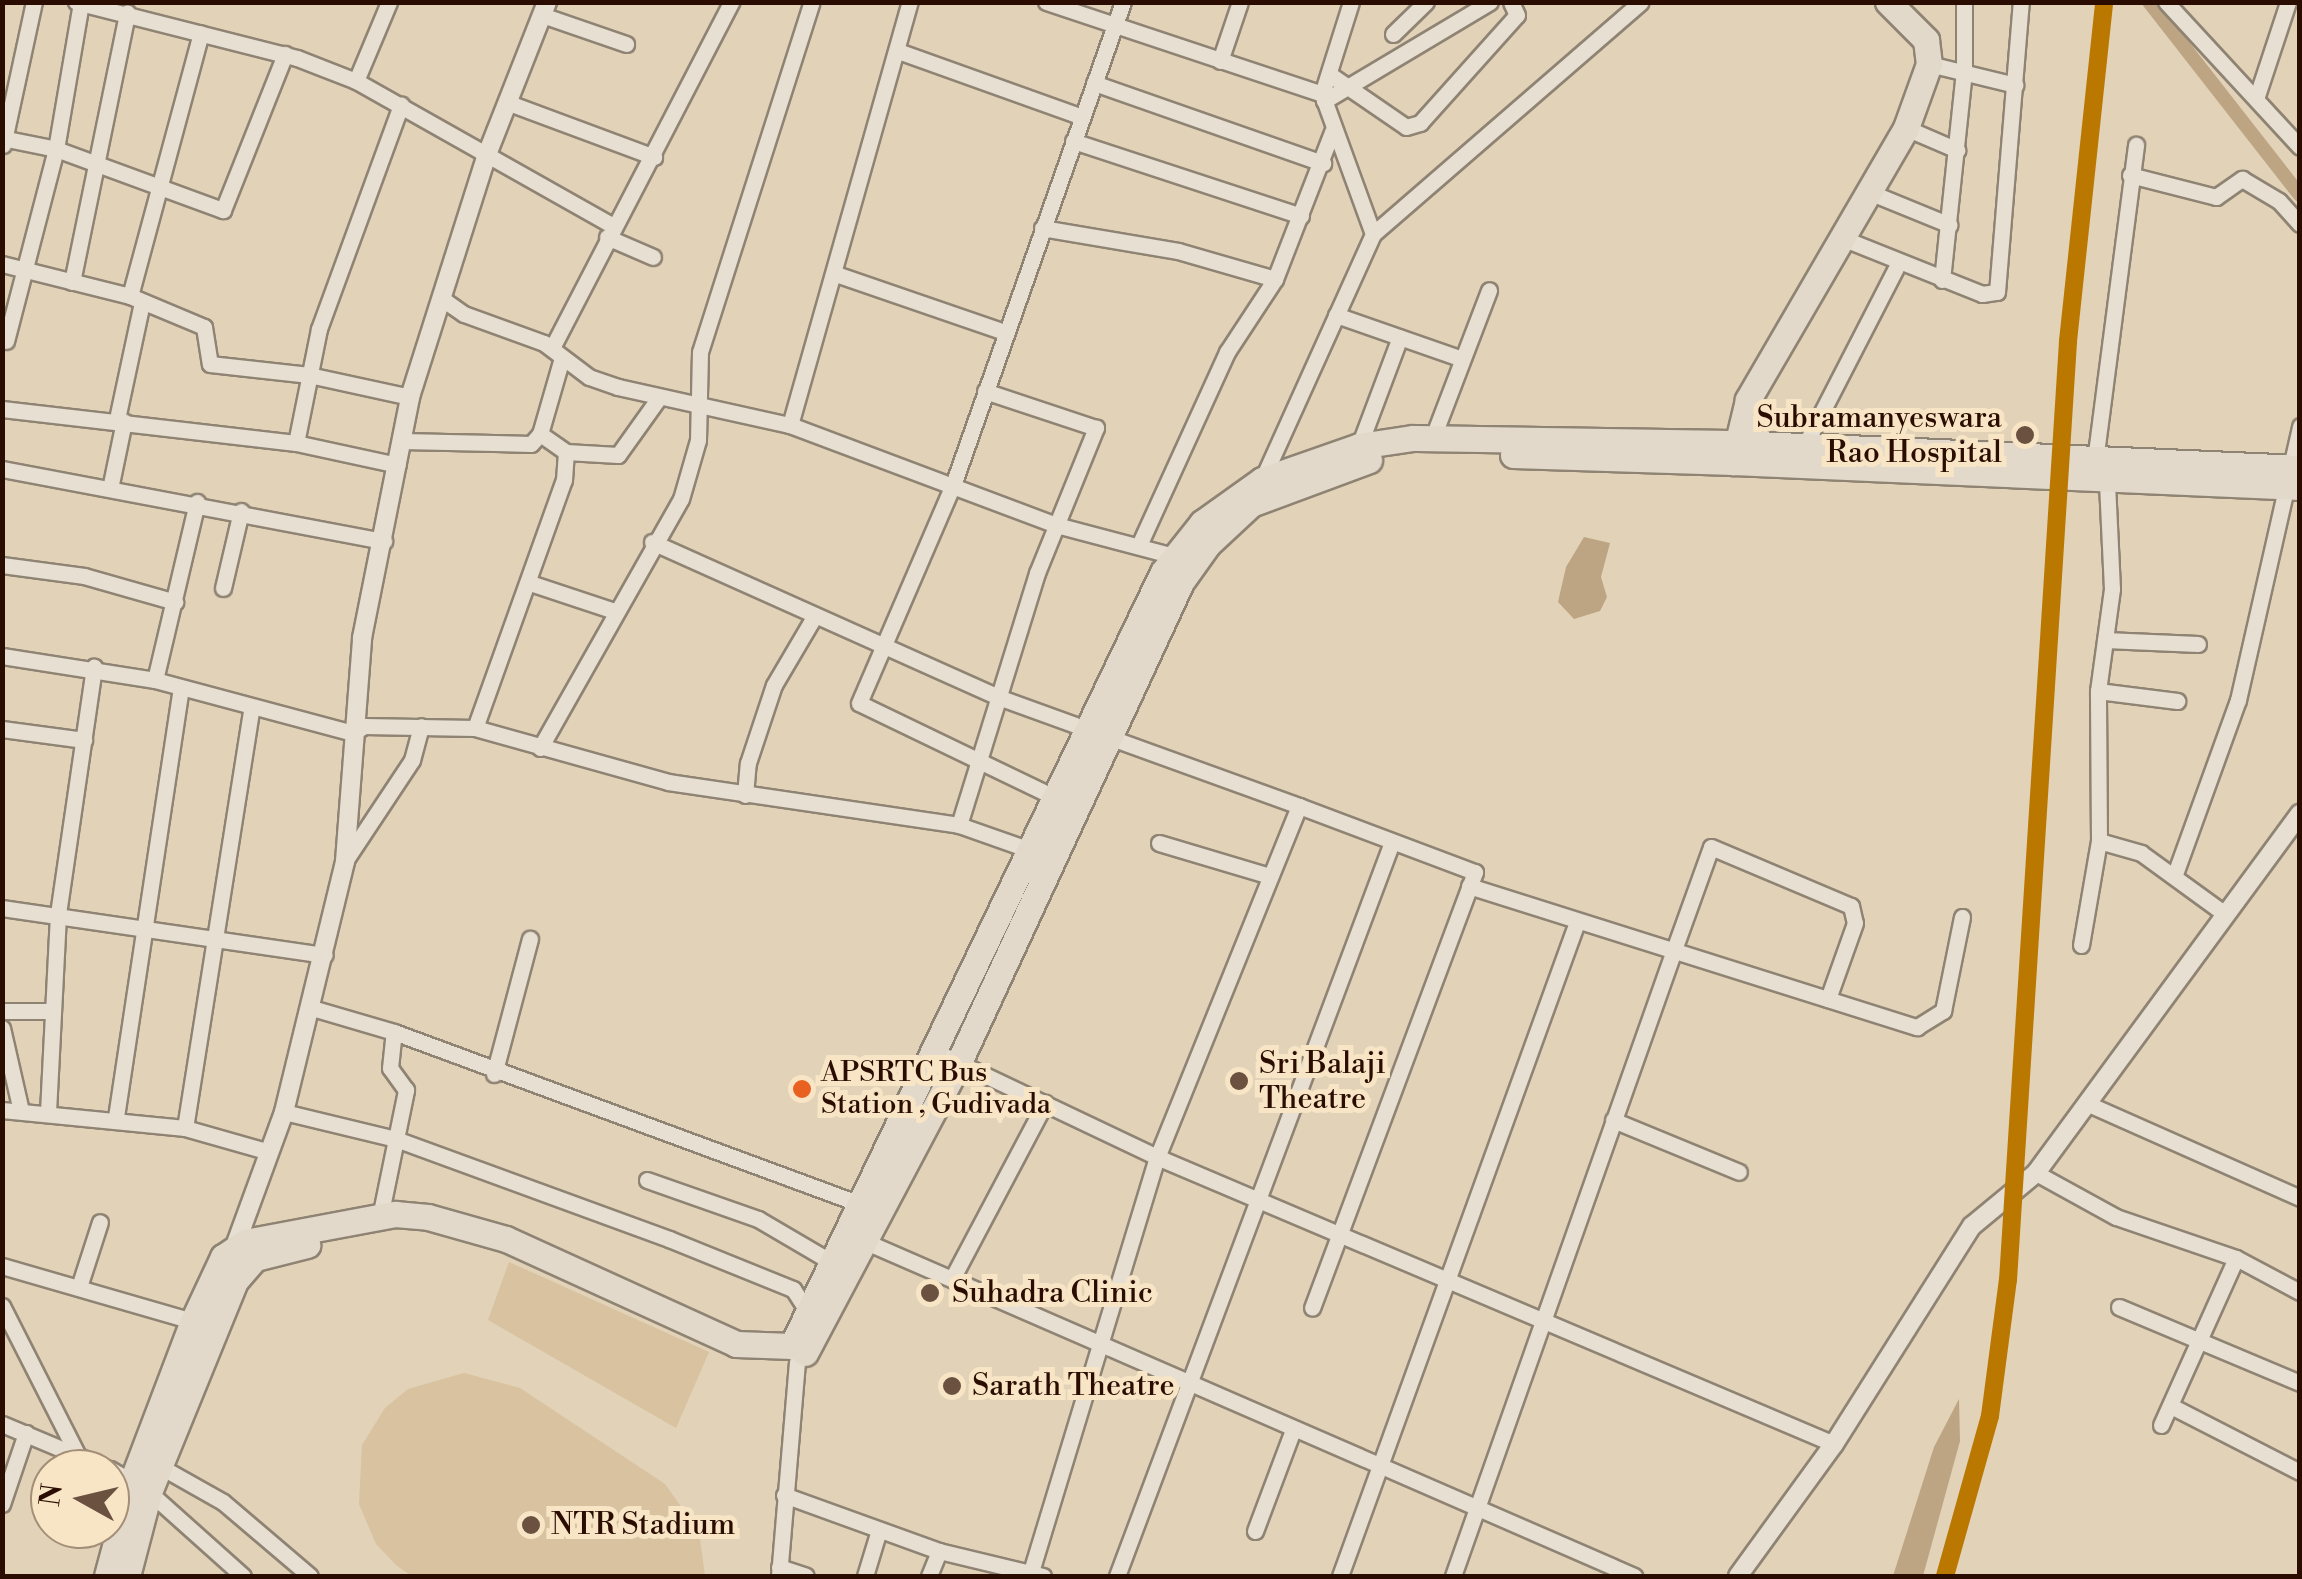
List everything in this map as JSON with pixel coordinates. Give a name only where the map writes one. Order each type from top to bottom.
[{"type":"highway","points":[[1734,452],[1748,400],[1906,128],[1929,64],[1926,40],[1898,8]]},
{"type":"highway","points":[[130,1476],[161,1467],[244,1267],[255,1258],[370,1232],[442,1234],[724,1351],[782,1365],[798,1362],[864,1240],[870,1208],[934,1050],[1085,730],[1183,559],[1220,507],[1262,480],[1359,446],[1433,438],[2292,477]]},
{"type":"highway","points":[[130,1466],[217,1267],[234,1249],[256,1238],[380,1217],[428,1217],[506,1239],[748,1347],[792,1346],[832,1263],[959,1062],[1110,740],[1183,559],[1251,504],[1393,456],[1734,452],[1804,445],[2101,471]]},
{"type":"highway","points":[[106,1576],[111,1549]]},
{"type":"highway","points":[[126,1549],[127,1576]]},
{"type":"street","points":[[34,2],[10,88],[3,140],[56,148],[164,184],[224,210],[284,54]]},
{"type":"street","points":[[356,81],[389,2]]},
{"type":"street","points":[[402,441],[502,447],[531,444],[540,434],[557,353],[610,232],[654,158],[731,2]]},
{"type":"street","points":[[540,748],[652,542],[682,499],[701,408],[700,352],[812,2]]},
{"type":"street","points":[[790,425],[836,274],[910,2]]},
{"type":"street","points":[[1046,2],[1323,97],[1490,2]]},
{"type":"street","points":[[1054,797],[859,703],[953,485],[1123,2]]},
{"type":"street","points":[[1220,62],[1240,2]]},
{"type":"street","points":[[1351,2],[1323,97],[1332,132],[1373,234]]},
{"type":"street","points":[[1393,34],[1426,2]]},
{"type":"street","points":[[1328,74],[1406,127],[1420,123],[1517,16],[1511,2]]},
{"type":"street","points":[[1262,480],[1373,234],[1641,2]]},
{"type":"street","points":[[1942,280],[1958,150],[1964,2]]},
{"type":"street","points":[[1842,238],[1942,280],[1991,295],[2000,285],[2021,2]]},
{"type":"street","points":[[2166,2],[2257,96],[2300,147]]},
{"type":"street","points":[[2257,96],[2288,2]]},
{"type":"street","points":[[6,341],[56,148],[78,3],[284,54],[356,81],[653,257]]},
{"type":"street","points":[[234,1249],[284,1112],[325,955],[345,861],[362,638],[410,398],[440,298],[486,157],[544,8],[626,44]]},
{"type":"street","points":[[72,282],[127,14]]},
{"type":"street","points":[[110,484],[136,299],[201,33]]},
{"type":"street","points":[[898,51],[1082,116]]},
{"type":"street","points":[[2,57],[20,59]]},
{"type":"street","points":[[1929,64],[2016,86]]},
{"type":"street","points":[[1094,83],[1323,163]]},
{"type":"street","points":[[509,104],[654,158]]},
{"type":"street","points":[[296,443],[309,374],[349,240],[401,105]]},
{"type":"street","points":[[1906,128],[1958,150]]},
{"type":"street","points":[[1140,543],[1227,352],[1275,279],[1332,132]]},
{"type":"street","points":[[1073,142],[1302,216]]},
{"type":"street","points":[[2081,944],[2099,841],[2098,691],[2112,590],[2101,471],[2136,145]]},
{"type":"street","points":[[2130,175],[2216,198],[2242,178],[2279,201],[2300,224]]},
{"type":"street","points":[[1869,192],[1950,225]]},
{"type":"street","points":[[1042,228],[1178,252],[1275,279]]},
{"type":"street","points":[[1804,445],[1899,262]]},
{"type":"street","points":[[2,264],[136,299],[204,327],[210,364],[309,374],[410,398]]},
{"type":"street","points":[[836,274],[1004,332]]},
{"type":"street","points":[[1433,438],[1489,290]]},
{"type":"street","points":[[440,298],[557,353],[590,376],[658,399],[790,425],[1056,525],[1140,543],[1183,559]]},
{"type":"street","points":[[1336,315],[1462,358]]},
{"type":"street","points":[[1359,446],[1400,337]]},
{"type":"street","points":[[959,825],[1056,525],[1096,428],[985,391]]},
{"type":"street","points":[[540,434],[566,452],[618,455],[658,399]]},
{"type":"street","points":[[2,409],[121,420],[218,439],[296,443],[398,465]]},
{"type":"street","points":[[2176,874],[2238,700],[2292,477],[2300,426]]},
{"type":"street","points":[[474,728],[530,583],[564,480],[566,452]]},
{"type":"street","points":[[2,468],[110,484],[384,541]]},
{"type":"street","points":[[155,680],[198,502]]},
{"type":"street","points":[[223,588],[241,511]]},
{"type":"street","points":[[652,542],[1001,698],[1474,872],[1312,1308]]},
{"type":"street","points":[[2,564],[84,576],[175,602]]},
{"type":"street","points":[[530,583],[614,612]]},
{"type":"street","points":[[745,795],[748,763],[774,684],[814,616]]},
{"type":"street","points":[[2105,640],[2198,644]]},
{"type":"street","points":[[2,671],[3,656],[94,667],[352,733],[364,726],[474,728],[540,748],[745,795],[959,825],[1030,850]]},
{"type":"street","points":[[48,1112],[58,914],[94,667]]},
{"type":"street","points":[[116,1117],[182,688]]},
{"type":"street","points":[[2098,691],[2177,701]]},
{"type":"street","points":[[185,1128],[210,937],[251,709]]},
{"type":"street","points":[[345,861],[412,760],[421,726]]},
{"type":"street","points":[[2,728],[84,740]]},
{"type":"street","points":[[784,1495],[940,1552],[1035,1575],[1096,1345],[1157,1157],[1298,806]]},
{"type":"street","points":[[1738,1576],[1834,1444],[1972,1226],[2036,1173],[2300,814]]},
{"type":"street","points":[[2099,841],[2141,853],[2176,874],[2226,914]]},
{"type":"street","points":[[1117,1576],[1264,1197],[1392,842]]},
{"type":"street","points":[[1159,844],[1270,876]]},
{"type":"street","points":[[1453,1576],[1711,847],[1850,906],[1856,923],[1828,999]]},
{"type":"street","points":[[1470,886],[1917,1027],[1936,1020],[1962,918]]},
{"type":"street","points":[[2,908],[145,925],[325,955]]},
{"type":"street","points":[[1340,1576],[1452,1280],[1577,922]]},
{"type":"street","points":[[494,1074],[530,939]]},
{"type":"street","points":[[312,1008],[394,1032],[494,1074],[870,1208]]},
{"type":"street","points":[[2,1011],[53,1011]]},
{"type":"street","points":[[2,1028],[21,1111]]},
{"type":"street","points":[[380,1217],[406,1090],[390,1068],[394,1032]]},
{"type":"street","points":[[934,1050],[1157,1157],[1342,1230],[1834,1444]]},
{"type":"street","points":[[953,1277],[1044,1103]]},
{"type":"street","points":[[2086,1103],[2300,1198]]},
{"type":"street","points":[[2,1110],[116,1117],[185,1128],[269,1152]]},
{"type":"street","points":[[284,1112],[396,1140],[740,1267],[793,1289],[808,1312]]},
{"type":"street","points":[[1612,1120],[1738,1172]]},
{"type":"street","points":[[2036,1173],[2116,1217],[2236,1258],[2300,1292]]},
{"type":"street","points":[[647,1180],[758,1218],[832,1263]]},
{"type":"street","points":[[80,1287],[100,1222]]},
{"type":"street","points":[[864,1240],[1096,1345],[1480,1506],[1634,1576]]},
{"type":"street","points":[[2161,1425],[2204,1338],[2236,1258]]},
{"type":"street","points":[[2,1266],[193,1321]]},
{"type":"street","points":[[2,1306],[22,1353],[74,1449]]},
{"type":"street","points":[[2119,1307],[2204,1338],[2300,1383]]},
{"type":"street","points":[[2,1354],[22,1353]]},
{"type":"street","points":[[798,1362],[779,1572],[806,1576]]},
{"type":"street","points":[[2171,1406],[2300,1472]]},
{"type":"street","points":[[2,1424],[62,1449]]},
{"type":"street","points":[[1255,1531],[1294,1430]]},
{"type":"street","points":[[2,1504],[26,1433]]},
{"type":"street","points":[[161,1467],[224,1502],[310,1576]]},
{"type":"street","points":[[130,1481],[243,1576]]},
{"type":"street","points":[[865,1576],[879,1530]]},
{"type":"street","points":[[930,1576],[940,1552]]},
{"type":"shaded area","points":[[1584,537],[1610,543],[1601,577],[1607,597],[1600,611],[1574,619],[1558,602],[1566,567]]},
{"type":"shaded area","points":[[509,1262],[709,1352],[676,1428],[488,1320]]},
{"type":"shaded area","points":[[464,1373],[520,1388],[665,1484],[699,1532],[705,1576],[412,1576],[397,1566],[376,1544],[359,1504],[362,1445],[385,1408],[408,1389]]},
{"type":"shaded area","points":[[1959,1399],[1960,1441],[1923,1576],[1893,1576],[1934,1447]]},
{"type":"waterway","points":[[2149,2],[2300,195]]},
{"type":"transit line","points":[[1945,1576],[1990,1416],[2008,1280],[2068,341],[2104,2]]},
{"type":"place","name":"Subramanyeswara Rao Hospital","points":[[2025,435]]},
{"type":"place","name":"Sri Balaji Theatre","points":[[1239,1081]]},
{"type":"place","name":"APSRTC Bus Station , Gudivada","points":[[802,1089]]},
{"type":"place","name":"Suhadra Clinic","points":[[930,1293]]},
{"type":"place","name":"Sarath Theatre","points":[[952,1386]]},
{"type":"place","name":"NTR Stadium","points":[[531,1525]]}]
